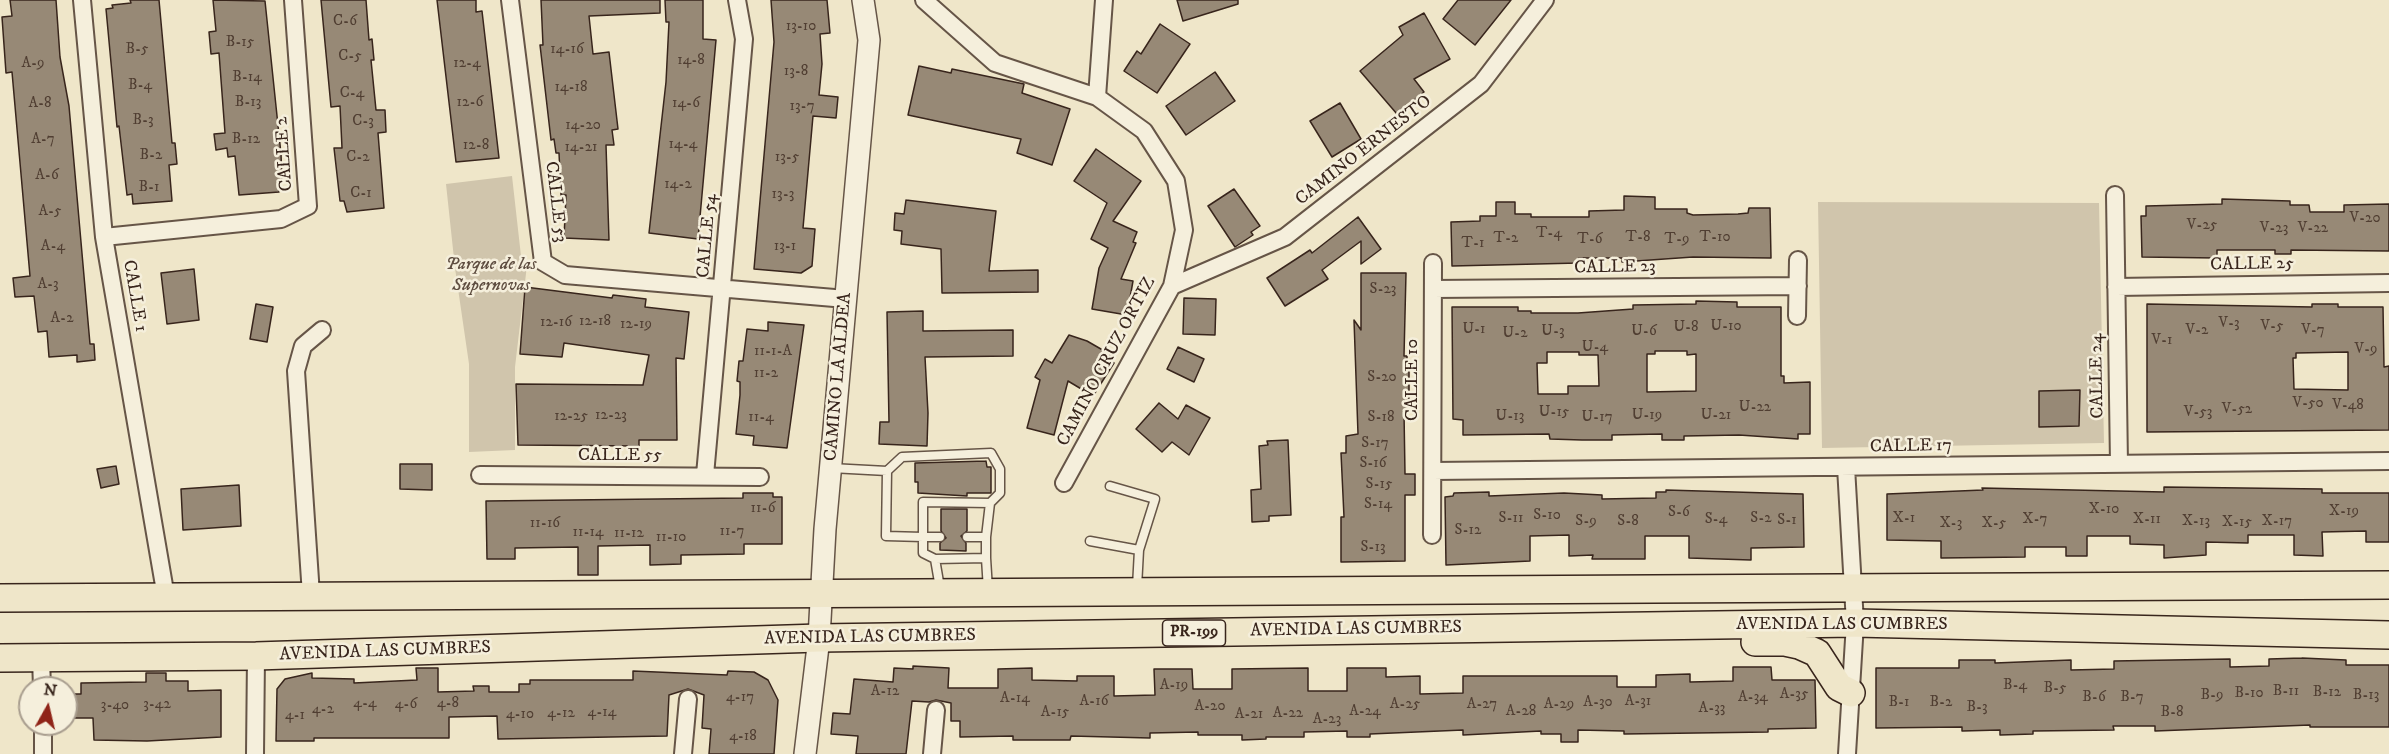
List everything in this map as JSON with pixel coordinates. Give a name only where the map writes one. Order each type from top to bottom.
[{"type":"highway","name":"AVENIDA LAS CUMBRES","points":[[0,598],[2389,585]]},
{"type":"highway","name":"AVENIDA LAS CUMBRES","points":[[0,658],[256,657],[819,638],[1855,623],[2389,634]]},
{"type":"highway","points":[[1559,627],[1567,639],[1579,642],[1785,642],[1799,645],[1816,653],[1839,687],[1851,693]]},
{"type":"street","name":"CALLE 1","points":[[82,0],[104,237],[166,597]]},
{"type":"street","name":"CALLE 2","points":[[104,237],[281,219],[308,206],[293,0]]},
{"type":"street","name":"CALLE 53","points":[[510,0],[543,262],[565,275],[722,289]]},
{"type":"street","name":"CALLE 54","points":[[705,475],[744,39],[737,0]]},
{"type":"street","name":"CAMINO LA ALDEA","points":[[805,754],[819,638],[831,468],[869,39],[863,0]]},
{"type":"street","name":"CAMINO CRUZ ORTIZ","points":[[924,0],[995,63],[1096,97],[1144,131],[1176,181],[1184,230],[1172,286],[1064,483]]},
{"type":"street","points":[[1096,97],[1104,0]]},
{"type":"street","name":"CAMINO ERNESTO","points":[[1172,286],[1285,237],[1481,84],[1545,0]]},
{"type":"street","name":"CALLE 24","points":[[2115,195],[2119,464]]},
{"type":"street","points":[[1797,316],[1798,260]]},
{"type":"street","name":"CALLE 10","points":[[1431,535],[1432,263]]},
{"type":"street","name":"CALLE 25","points":[[2116,287],[2389,283]]},
{"type":"street","name":"CALLE 23","points":[[1433,289],[1798,286]]},
{"type":"street","points":[[722,289],[846,299]]},
{"type":"street","points":[[311,595],[296,371],[303,346],[322,330]]},
{"type":"street","name":"CALLE 17","points":[[1433,471],[2389,461]]},
{"type":"street","points":[[1846,467],[1855,623],[1847,754]]},
{"type":"street","name":"CALLE 55","points":[[480,475],[760,477]]},
{"type":"street","points":[[255,754],[256,657]]},
{"type":"street","points":[[42,658],[42,676]]},
{"type":"street","points":[[683,754],[688,699]]},
{"type":"street","points":[[932,754],[936,710]]},
{"type":"street","points":[[43,736],[43,754]]},
{"type":"lane","points":[[831,468],[887,471],[902,457],[991,453],[1000,469],[1000,494],[990,503],[986,537],[988,592]]},
{"type":"lane","points":[[887,471],[886,536],[940,537]]},
{"type":"lane","points":[[1110,486],[1155,499],[1139,550],[1137,591]]},
{"type":"lane","points":[[986,558],[935,559],[923,553],[922,502],[990,503]]},
{"type":"lane","points":[[966,537],[986,537]]},
{"type":"lane","points":[[1090,541],[1139,550]]},
{"type":"lane","points":[[935,559],[941,592]]},
{"type":"green space","name":"Parque de las Supernovas","points":[[512,176],[521,256],[527,265],[515,367],[515,450],[469,452],[469,364],[446,184]]},
{"type":"green space","points":[[1818,202],[2099,203],[2104,443],[1822,448]]},
{"type":"building","points":[[10,0],[56,0],[60,57],[69,106],[90,344],[94,344],[95,360],[77,362],[77,355],[49,357],[47,331],[38,332],[34,296],[15,297],[13,278],[30,276],[12,72],[6,73],[2,17],[12,16]]},
{"type":"building","points":[[130,0],[159,0],[172,143],[175,143],[177,164],[169,165],[172,201],[133,204],[132,194],[127,195],[119,126],[117,127],[106,9],[113,8],[112,5],[131,3]]},
{"type":"building","points":[[213,0],[265,1],[281,154],[282,180],[279,181],[279,192],[239,195],[235,156],[228,157],[227,148],[216,150],[214,134],[225,133],[219,53],[211,54],[209,32],[216,31]]},
{"type":"building","points":[[321,0],[366,0],[369,40],[372,39],[374,60],[371,60],[376,110],[385,110],[386,132],[378,133],[384,208],[347,212],[344,201],[340,201],[334,148],[342,148],[340,106],[331,107]]},
{"type":"building","points":[[437,0],[476,0],[476,12],[482,11],[499,158],[456,162]]},
{"type":"building","points":[[541,0],[660,0],[660,13],[589,16],[593,54],[609,52],[618,129],[612,130],[614,145],[606,145],[609,240],[564,238],[566,195],[561,195],[559,153],[556,153],[554,139],[551,140],[540,45],[543,45]]},
{"type":"building","points":[[665,0],[703,0],[703,39],[716,40],[698,239],[649,233],[666,82],[669,22],[666,22]]},
{"type":"building","points":[[771,0],[827,0],[830,33],[820,34],[822,64],[819,95],[838,97],[836,118],[813,116],[803,228],[815,229],[812,266],[801,273],[754,269],[774,42]]},
{"type":"building","points":[[1177,0],[1238,0],[1238,4],[1183,21]]},
{"type":"building","points":[[1458,0],[1511,0],[1475,45],[1443,19]]},
{"type":"building","points":[[1424,13],[1450,59],[1414,79],[1424,92],[1397,114],[1360,71],[1403,35],[1399,27]]},
{"type":"building","points":[[1160,24],[1190,44],[1157,93],[1124,71],[1137,51],[1141,54]]},
{"type":"building","points":[[919,66],[951,73],[952,69],[1024,84],[1022,93],[1070,109],[1052,165],[1017,153],[1021,139],[908,115]]},
{"type":"building","points":[[1215,72],[1235,101],[1186,135],[1166,106]]},
{"type":"building","points":[[1340,103],[1361,139],[1332,157],[1310,121]]},
{"type":"building","points":[[1096,149],[1141,181],[1113,221],[1137,232],[1133,242],[1136,243],[1121,279],[1133,281],[1127,315],[1092,309],[1099,268],[1108,248],[1091,239],[1107,203],[1074,181]]},
{"type":"building","points":[[1234,189],[1260,226],[1251,232],[1253,235],[1235,247],[1208,206]]},
{"type":"building","points":[[1624,196],[1655,197],[1655,209],[1687,209],[1687,213],[1693,215],[1738,214],[1748,213],[1749,208],[1770,208],[1771,258],[1693,257],[1622,262],[1622,258],[1579,258],[1579,263],[1452,266],[1451,222],[1480,221],[1480,216],[1496,216],[1496,202],[1515,202],[1515,214],[1531,214],[1531,217],[1589,217],[1589,211],[1624,210]]},
{"type":"building","points":[[2222,199],[2290,201],[2290,205],[2309,205],[2310,212],[2344,212],[2344,205],[2389,204],[2389,251],[2291,250],[2291,254],[2275,254],[2275,250],[2217,250],[2217,258],[2142,257],[2141,216],[2146,216],[2146,206],[2222,204]]},
{"type":"building","points":[[906,200],[996,211],[989,271],[1038,270],[1038,292],[942,293],[941,249],[901,244],[902,231],[894,230],[895,213],[904,214]]},
{"type":"building","points":[[1358,217],[1381,249],[1361,264],[1361,241],[1322,270],[1328,279],[1285,306],[1267,278],[1310,250],[1312,253]]},
{"type":"building","points":[[194,269],[199,320],[167,324],[161,273]]},
{"type":"building","points":[[1361,273],[1406,273],[1404,356],[1407,356],[1407,370],[1409,370],[1409,412],[1404,412],[1405,474],[1415,474],[1415,495],[1405,495],[1405,561],[1341,562],[1341,517],[1344,517],[1341,453],[1346,453],[1346,436],[1358,434],[1354,320],[1361,330]]},
{"type":"building","points":[[525,287],[612,298],[613,295],[646,299],[645,307],[689,312],[684,359],[676,358],[677,440],[639,440],[639,446],[518,445],[516,384],[643,385],[649,355],[564,343],[562,357],[520,354]]},
{"type":"building","points":[[1184,298],[1216,299],[1215,335],[1183,334]]},
{"type":"building","points":[[1696,301],[1737,302],[1737,307],[1781,307],[1781,376],[1784,376],[1784,383],[1810,382],[1810,434],[1798,434],[1798,439],[1739,435],[1684,436],[1684,440],[1662,440],[1662,434],[1612,435],[1612,440],[1550,439],[1549,434],[1463,435],[1463,420],[1453,419],[1452,307],[1518,307],[1518,311],[1531,311],[1531,313],[1578,313],[1633,309],[1633,305],[1696,304]],"holes":[[[1655,351],[1687,351],[1687,355],[1696,354],[1696,391],[1647,392],[1647,354],[1655,354]],[[1547,352],[1579,352],[1579,355],[1598,355],[1599,386],[1568,386],[1568,394],[1538,394],[1537,363],[1547,363]]]},
{"type":"building","points":[[256,304],[273,307],[267,342],[250,339]]},
{"type":"building","points":[[2147,304],[2312,307],[2312,304],[2338,304],[2338,307],[2383,307],[2384,367],[2389,366],[2389,430],[2147,432]],"holes":[[[2348,352],[2348,390],[2294,389],[2293,358],[2296,358],[2296,353]]]},
{"type":"building","points":[[923,311],[923,331],[1013,330],[1013,356],[925,357],[927,446],[879,444],[880,422],[889,422],[887,312]]},
{"type":"building","points":[[768,322],[804,325],[787,448],[753,445],[754,436],[736,434],[740,395],[740,382],[737,381],[739,361],[743,361],[747,329],[768,331]]},
{"type":"building","points":[[1069,335],[1087,341],[1113,356],[1110,361],[1114,363],[1093,396],[1068,381],[1054,435],[1027,428],[1040,380],[1035,377],[1045,359],[1052,363]]},
{"type":"building","points":[[1178,347],[1204,359],[1194,382],[1167,369]]},
{"type":"building","points":[[2080,390],[2079,426],[2039,427],[2039,391]]},
{"type":"building","points":[[1159,403],[1178,419],[1186,405],[1210,418],[1189,455],[1172,442],[1162,452],[1136,429]]},
{"type":"building","points":[[1288,440],[1291,515],[1269,516],[1269,521],[1252,522],[1251,490],[1261,489],[1259,446],[1268,445],[1267,441]]},
{"type":"building","points":[[986,461],[987,467],[991,467],[991,493],[967,493],[967,496],[918,493],[918,482],[915,482],[915,463]]},
{"type":"building","points":[[400,464],[432,464],[432,490],[400,489]]},
{"type":"building","points":[[116,466],[119,484],[101,488],[97,469]]},
{"type":"building","points":[[239,485],[241,526],[183,530],[181,489]]},
{"type":"building","points":[[2164,487],[2322,489],[2322,493],[2389,493],[2389,542],[2366,542],[2366,531],[2322,532],[2323,556],[2294,555],[2294,535],[2248,535],[2248,543],[2206,542],[2206,555],[2164,558],[2164,545],[2130,544],[2130,536],[2087,536],[2087,556],[2066,556],[2066,547],[2025,547],[2025,557],[1941,558],[1941,541],[1887,540],[1887,494],[1983,490],[1982,488],[2164,492]]},
{"type":"building","points":[[1666,490],[1803,494],[1804,547],[1751,548],[1751,560],[1689,558],[1689,536],[1645,536],[1645,559],[1592,559],[1593,555],[1569,556],[1569,535],[1530,536],[1530,561],[1446,565],[1445,497],[1453,496],[1454,493],[1489,492],[1489,496],[1564,493],[1602,495],[1602,499],[1656,498],[1656,492],[1666,492]]},
{"type":"building","points":[[743,493],[773,493],[773,497],[782,497],[782,544],[744,544],[744,554],[681,555],[681,564],[650,565],[650,545],[598,546],[598,575],[578,575],[578,547],[515,548],[515,559],[487,559],[486,501],[743,498]]},
{"type":"building","points":[[941,509],[967,509],[967,531],[961,536],[966,543],[966,551],[940,550],[940,543],[946,538],[941,531]]},
{"type":"building","points":[[2230,659],[2230,667],[2269,666],[2269,659],[2346,660],[2346,665],[2389,665],[2389,727],[2310,727],[2310,725],[2155,731],[2155,726],[2113,726],[2114,730],[2033,731],[2033,734],[2000,735],[2000,730],[1962,731],[1962,727],[1876,728],[1876,668],[1959,668],[1959,660],[1995,660],[1995,663],[2071,660],[2071,670],[2114,669],[2114,661]]},
{"type":"building","points":[[913,666],[949,668],[948,688],[998,688],[998,669],[1032,668],[1032,680],[1077,681],[1077,676],[1114,676],[1114,696],[1155,695],[1154,669],[1192,669],[1193,689],[1232,689],[1232,669],[1308,668],[1308,691],[1347,691],[1347,668],[1386,668],[1386,677],[1420,676],[1420,694],[1463,693],[1463,676],[1617,676],[1617,687],[1656,687],[1656,675],[1690,674],[1690,682],[1733,681],[1733,667],[1771,667],[1772,680],[1815,680],[1816,728],[1768,729],[1768,732],[1624,734],[1624,731],[1578,730],[1578,742],[1561,742],[1561,734],[1541,734],[1541,731],[1463,735],[1463,730],[1370,734],[1370,737],[1347,737],[1347,731],[1304,732],[1304,737],[1266,737],[1266,739],[1242,740],[1242,735],[1198,735],[1198,732],[1150,733],[1150,738],[1071,736],[1070,740],[1013,740],[1013,736],[960,737],[960,721],[951,721],[951,703],[936,700],[912,701],[906,754],[856,754],[858,736],[831,734],[833,713],[850,714],[854,679],[893,682],[894,668],[913,669]]},
{"type":"building","points":[[416,668],[438,668],[438,692],[474,691],[473,686],[489,686],[489,692],[519,692],[519,684],[530,684],[530,680],[633,680],[633,671],[727,675],[728,671],[754,672],[768,680],[778,700],[774,754],[709,754],[711,729],[702,728],[704,695],[688,689],[669,695],[667,736],[498,739],[497,716],[449,717],[449,738],[314,738],[314,741],[276,741],[277,689],[285,679],[312,673],[312,678],[354,679],[354,683],[417,680]]},
{"type":"building","points":[[146,673],[166,673],[166,681],[188,681],[188,691],[221,690],[221,737],[147,741],[94,740],[93,718],[78,718],[78,694],[81,694],[81,683],[146,682]]}]
